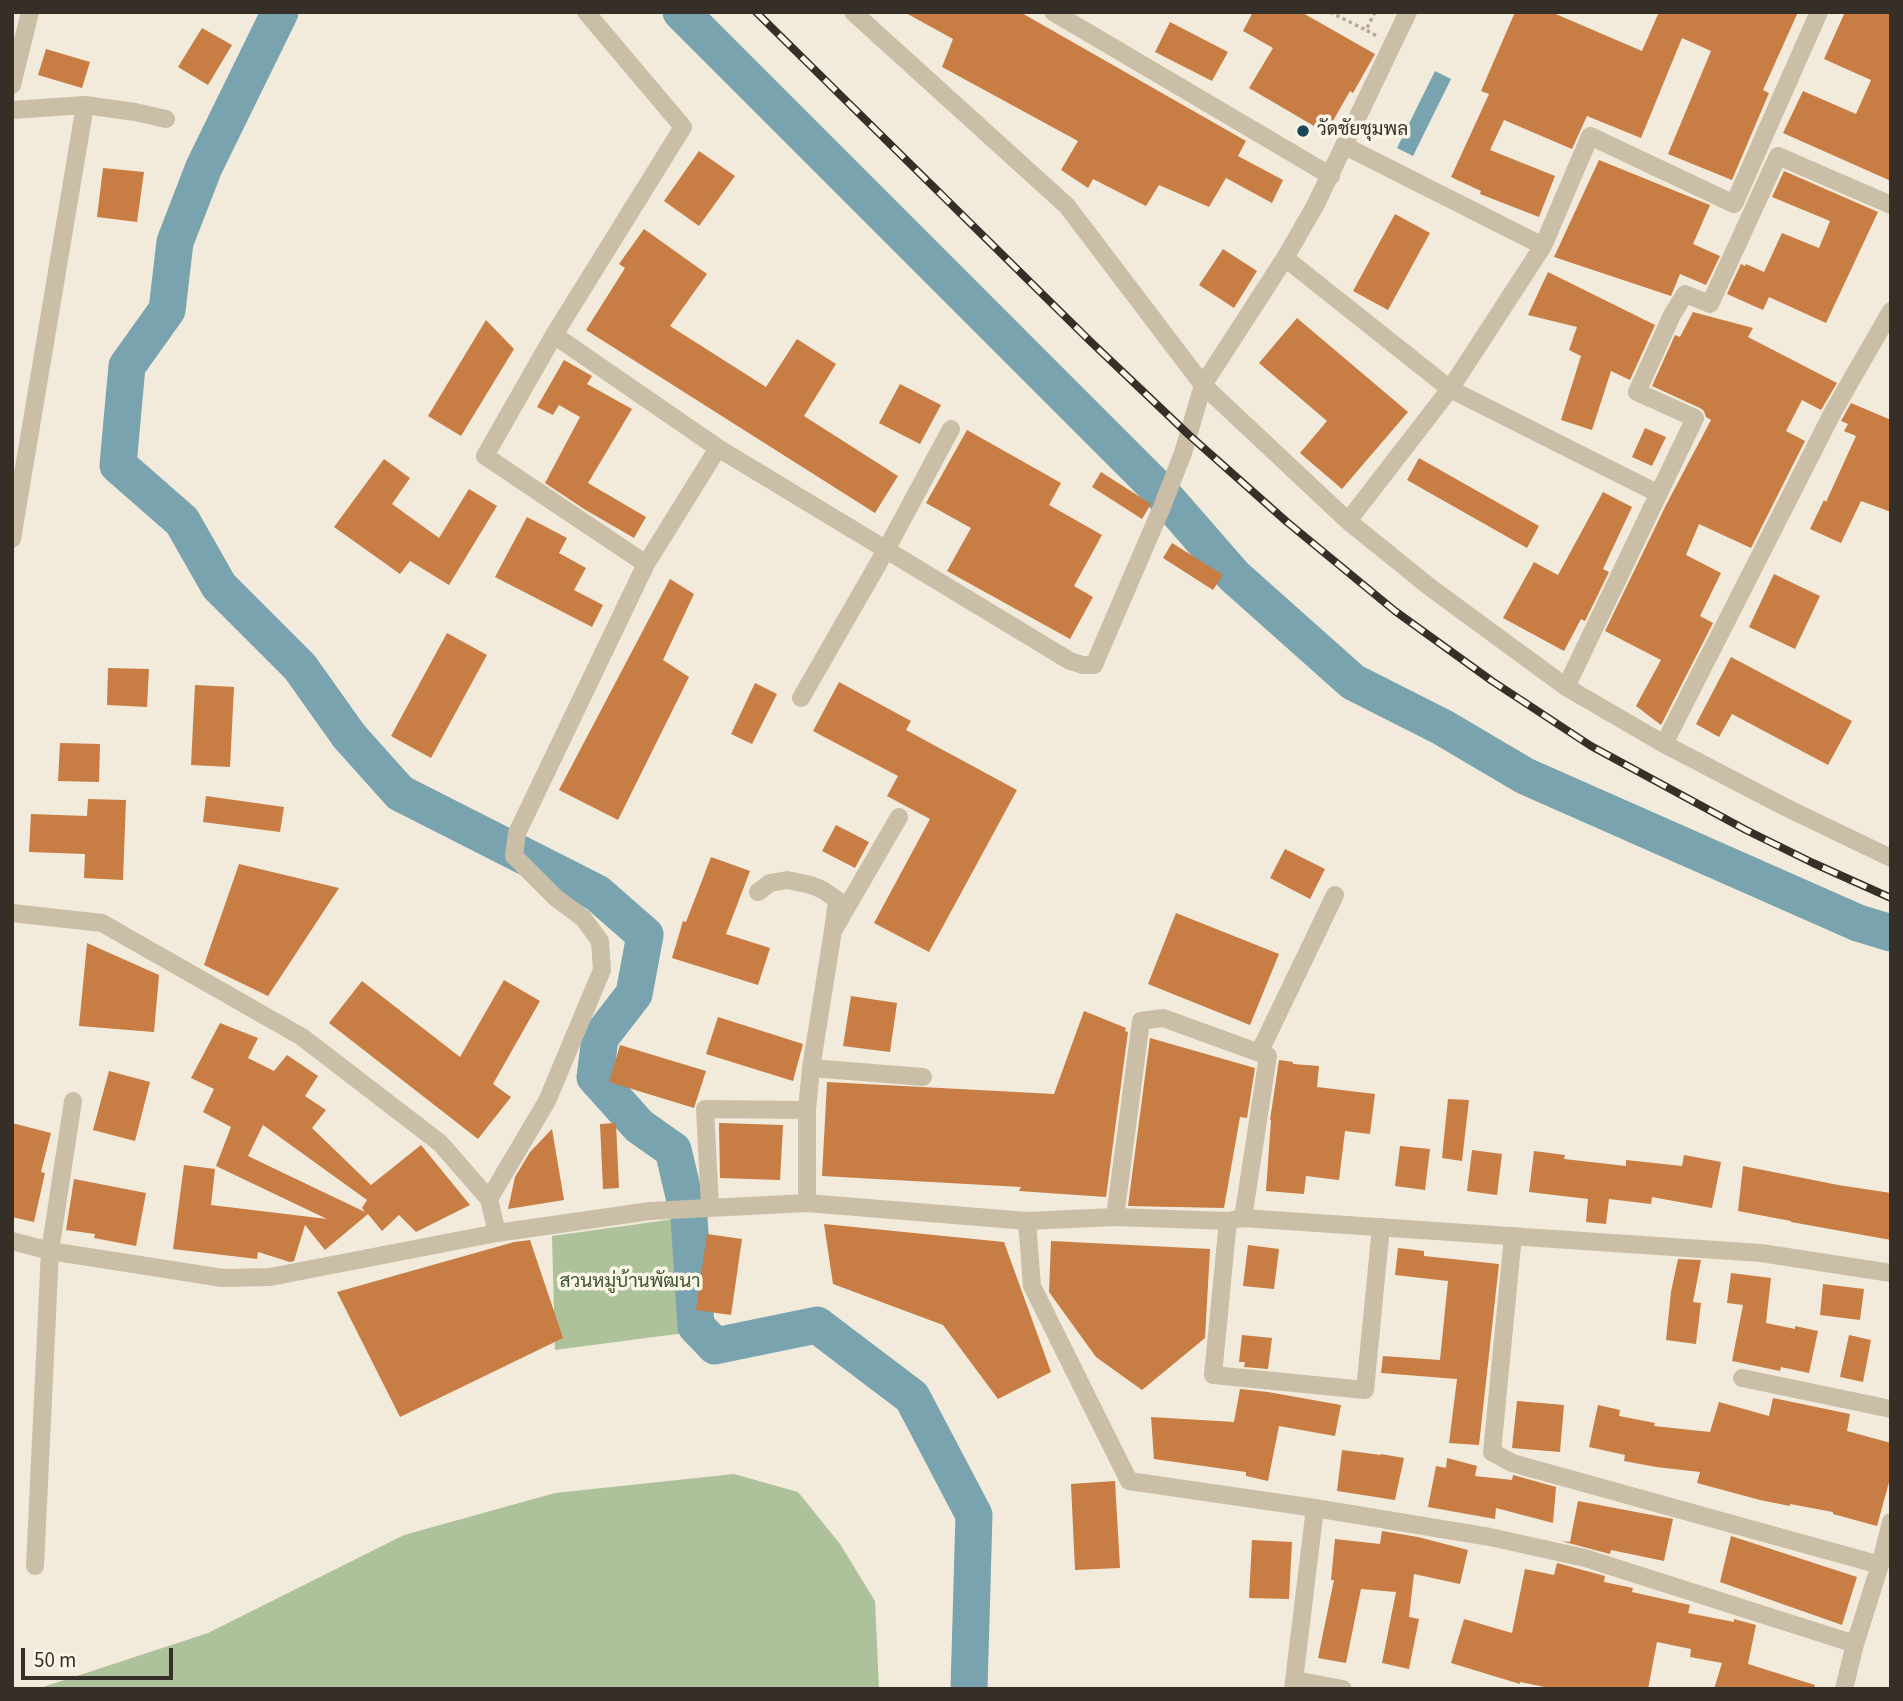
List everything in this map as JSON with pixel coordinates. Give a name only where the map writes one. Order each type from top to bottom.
[{"type":"street","points":[[12,85],[30,12]]},
{"type":"street","points":[[586,12],[683,127],[554,335],[485,456],[646,564]]},
{"type":"street","points":[[853,12],[1068,206],[1203,385],[1348,521],[1431,588],[1566,687],[1664,744],[1891,858]]},
{"type":"street","points":[[1053,12],[1331,176]]},
{"type":"street","points":[[554,335],[718,448],[1070,661],[1094,665],[1184,453],[1203,385],[1285,258],[1331,176],[1408,12]]},
{"type":"street","points":[[1348,521],[1450,389],[1543,246],[1590,136],[1734,204],[1819,12]]},
{"type":"street","points":[[12,539],[85,105]]},
{"type":"street","points":[[12,110],[85,105],[135,111],[166,119]]},
{"type":"street","points":[[1345,146],[1543,246]]},
{"type":"street","points":[[1566,687],[1695,418],[1637,392],[1672,315],[1685,294],[1710,304],[1778,156],[1891,205]]},
{"type":"street","points":[[1285,258],[1450,389],[1659,494]]},
{"type":"street","points":[[1664,744],[1834,410],[1891,311]]},
{"type":"street","points":[[801,698],[886,550],[951,429]]},
{"type":"street","points":[[489,1199],[547,1101],[602,970],[600,941],[583,918],[556,898],[514,856],[516,837],[646,564],[718,448]]},
{"type":"street","points":[[833,931],[899,817]]},
{"type":"street","points":[[758,892],[770,883],[787,880],[811,885],[836,900],[811,1068],[807,1110],[807,1203]]},
{"type":"street","points":[[1259,1053],[1335,895]]},
{"type":"street","points":[[12,913],[102,923],[302,1037],[440,1143],[489,1199],[497,1233]]},
{"type":"street","points":[[1115,1217],[1141,1021],[1163,1018],[1268,1056],[1235,1220],[1213,1375],[1365,1390],[1381,1227]]},
{"type":"street","points":[[811,1068],[923,1077]]},
{"type":"street","points":[[35,1566],[51,1251],[73,1101]]},
{"type":"street","points":[[705,1207],[705,1110],[807,1110]]},
{"type":"street","points":[[12,1241],[51,1251],[223,1278],[270,1277],[497,1233],[650,1211],[807,1203],[1027,1221],[1115,1217],[1381,1227],[1761,1253],[1891,1273]]},
{"type":"street","points":[[1027,1221],[1032,1286],[1129,1481],[1490,1537],[1585,1558],[1855,1644]]},
{"type":"street","points":[[1513,1236],[1492,1452],[1512,1464],[1880,1565]]},
{"type":"street","points":[[1742,1378],[1891,1409]]},
{"type":"street","points":[[1315,1508],[1294,1684],[1343,1689]]},
{"type":"street","points":[[1844,1689],[1891,1522]]},
{"type":"path","points":[[1330,12],[1393,45]]},
{"type":"path","points":[[1366,30],[1375,12]]},
{"type":"green space","name":"สวนหมู่บ้านพัฒนา","points":[[689,1217],[692,1332],[555,1350],[552,1236]]},
{"type":"green space","points":[[734,1474],[798,1492],[840,1544],[875,1601],[879,1689],[37,1689],[208,1633],[404,1535],[555,1493]]},
{"type":"water","points":[[1435,71],[1451,79],[1413,156],[1397,148]]},
{"type":"building","points":[[904,12],[1020,12],[1246,141],[1238,156],[1283,180],[1272,203],[1226,178],[1209,207],[1159,185],[1146,206],[1093,179],[1088,188],[1061,170],[1078,141],[942,67],[953,39]]},
{"type":"building","points":[[1253,12],[1301,12],[1375,54],[1326,133],[1249,88],[1273,48],[1243,31]]},
{"type":"building","points":[[1515,12],[1551,12],[1642,51],[1659,12],[1798,12],[1763,90],[1769,93],[1732,180],[1668,154],[1711,51],[1682,38],[1641,138],[1587,116],[1572,149],[1504,120],[1490,150],[1555,176],[1539,217],[1480,194],[1481,191],[1451,177],[1489,94],[1481,91]]},
{"type":"building","points":[[1845,12],[1891,12],[1891,181],[1783,133],[1803,91],[1856,114],[1871,80],[1824,59]]},
{"type":"building","points":[[1170,22],[1228,52],[1212,81],[1155,52]]},
{"type":"building","points":[[202,28],[232,45],[208,85],[178,67]]},
{"type":"building","points":[[46,49],[90,62],[82,88],[38,75]]},
{"type":"building","points":[[699,151],[735,176],[699,226],[664,201]]},
{"type":"building","points":[[1599,160],[1710,205],[1693,244],[1720,256],[1706,285],[1680,274],[1671,296],[1554,257]]},
{"type":"building","points":[[103,168],[144,172],[137,222],[97,217]]},
{"type":"building","points":[[1784,171],[1878,212],[1826,323],[1769,297],[1763,310],[1727,294],[1741,264],[1764,272],[1782,233],[1819,248],[1830,221],[1772,197]]},
{"type":"building","points":[[1395,214],[1430,233],[1388,310],[1353,291]]},
{"type":"building","points":[[644,229],[707,274],[670,326],[766,387],[797,339],[836,364],[804,416],[898,476],[875,513],[586,330],[625,268],[619,264]]},
{"type":"building","points":[[1223,249],[1257,271],[1234,308],[1199,285]]},
{"type":"building","points":[[1548,272],[1655,325],[1630,380],[1611,371],[1592,430],[1561,420],[1581,356],[1569,350],[1577,327],[1528,315]]},
{"type":"building","points":[[1693,312],[1753,328],[1748,337],[1837,383],[1821,410],[1802,400],[1786,431],[1805,441],[1751,548],[1699,524],[1686,555],[1721,573],[1700,616],[1713,623],[1661,725],[1636,706],[1661,660],[1605,631],[1711,420],[1700,408],[1652,386],[1675,335],[1680,337]]},
{"type":"building","points":[[1297,318],[1408,412],[1342,489],[1300,453],[1327,421],[1259,363]]},
{"type":"building","points":[[486,320],[514,349],[461,436],[428,416]]},
{"type":"building","points":[[564,360],[592,376],[587,384],[632,409],[588,483],[646,517],[634,538],[545,483],[580,417],[559,405],[553,415],[537,407]]},
{"type":"building","points":[[900,384],[941,405],[920,444],[879,423]]},
{"type":"building","points":[[1851,403],[1891,420],[1891,512],[1861,501],[1841,543],[1810,529],[1824,500],[1826,502],[1856,436],[1844,431],[1848,424],[1841,421]]},
{"type":"building","points":[[1645,428],[1666,437],[1652,466],[1632,457]]},
{"type":"building","points":[[967,430],[1061,483],[1049,505],[1102,535],[1074,586],[1093,597],[1070,639],[947,571],[971,528],[926,503]]},
{"type":"building","points":[[1419,458],[1539,526],[1527,548],[1407,480]]},
{"type":"building","points":[[384,459],[410,478],[392,504],[439,538],[469,489],[497,506],[449,585],[410,561],[400,574],[334,527]]},
{"type":"building","points":[[1101,472],[1151,504],[1142,519],[1092,487]]},
{"type":"building","points":[[1603,492],[1632,507],[1603,569],[1609,572],[1585,621],[1581,619],[1564,651],[1503,618],[1534,562],[1558,575]]},
{"type":"building","points":[[527,517],[567,538],[559,553],[586,568],[574,590],[603,605],[592,627],[495,577]]},
{"type":"building","points":[[1172,543],[1223,575],[1213,590],[1163,558]]},
{"type":"building","points":[[1774,574],[1820,596],[1795,649],[1749,627]]},
{"type":"building","points":[[670,579],[694,594],[663,660],[689,677],[618,820],[559,790]]},
{"type":"building","points":[[447,633],[487,655],[431,758],[391,736]]},
{"type":"building","points":[[1731,657],[1852,721],[1828,765],[1732,714],[1719,737],[1696,724]]},
{"type":"building","points":[[108,668],[149,669],[147,707],[107,705]]},
{"type":"building","points":[[839,682],[911,721],[906,730],[1017,790],[929,952],[874,923],[930,819],[887,796],[898,776],[813,731]]},
{"type":"building","points":[[755,683],[777,694],[752,744],[731,734]]},
{"type":"building","points":[[195,685],[234,687],[230,767],[191,765]]},
{"type":"building","points":[[60,743],[100,744],[99,782],[58,781]]},
{"type":"building","points":[[206,796],[284,807],[280,832],[203,822]]},
{"type":"building","points":[[88,799],[126,800],[123,880],[84,878],[85,854],[29,852],[31,814],[87,816]]},
{"type":"building","points":[[836,825],[869,842],[855,868],[822,851]]},
{"type":"building","points":[[1285,849],[1325,869],[1310,899],[1270,878]]},
{"type":"building","points":[[711,857],[750,871],[726,934],[770,948],[758,985],[672,958],[683,921],[686,922]]},
{"type":"building","points":[[239,864],[339,888],[268,996],[204,965]]},
{"type":"building","points":[[1176,913],[1279,954],[1250,1025],[1148,984]]},
{"type":"building","points":[[87,943],[159,975],[154,1032],[79,1026]]},
{"type":"building","points":[[504,980],[540,1001],[493,1084],[511,1097],[478,1139],[329,1023],[362,981],[460,1057]]},
{"type":"building","points":[[851,996],[897,1003],[890,1052],[843,1046]]},
{"type":"building","points":[[1084,1011],[1126,1028],[1125,1031],[1128,1032],[1106,1197],[1019,1191],[1021,1187],[822,1176],[827,1082],[1054,1094]]},
{"type":"building","points":[[718,1017],[803,1044],[793,1081],[706,1054]]},
{"type":"building","points":[[220,1023],[258,1038],[248,1058],[274,1071],[287,1055],[318,1076],[305,1096],[326,1110],[312,1128],[371,1185],[421,1145],[470,1205],[416,1232],[399,1215],[382,1231],[368,1214],[325,1250],[305,1225],[294,1261],[290,1262],[258,1252],[257,1259],[173,1249],[184,1165],[215,1169],[211,1205],[327,1219],[216,1166],[231,1127],[203,1112],[214,1089],[191,1078]],"holes":[[[263,1125],[367,1200],[362,1208],[365,1212],[248,1156]]]},
{"type":"building","points":[[1150,1038],[1255,1068],[1247,1118],[1240,1117],[1224,1208],[1128,1206]]},
{"type":"building","points":[[620,1045],[706,1071],[694,1108],[609,1082]]},
{"type":"building","points":[[1279,1060],[1319,1066],[1317,1087],[1375,1094],[1370,1134],[1345,1131],[1339,1180],[1306,1176],[1304,1194],[1266,1191],[1270,1120]]},
{"type":"building","points":[[109,1071],[150,1082],[135,1141],[93,1130]]},
{"type":"building","points":[[1448,1099],[1469,1100],[1462,1161],[1442,1158]]},
{"type":"building","points":[[12,1123],[51,1133],[41,1172],[45,1173],[34,1222],[12,1217]]},
{"type":"building","points":[[616,1123],[619,1188],[603,1189],[600,1124]]},
{"type":"building","points":[[719,1123],[783,1125],[780,1180],[720,1178]]},
{"type":"building","points":[[552,1129],[564,1200],[508,1209],[515,1177],[530,1152]]},
{"type":"building","points":[[1400,1146],[1430,1149],[1425,1190],[1395,1186]]},
{"type":"building","points":[[1472,1150],[1502,1154],[1497,1195],[1467,1191]]},
{"type":"building","points":[[1534,1151],[1565,1155],[1564,1159],[1626,1166],[1626,1160],[1682,1166],[1684,1155],[1721,1162],[1712,1208],[1652,1197],[1651,1204],[1609,1199],[1606,1224],[1586,1222],[1588,1199],[1529,1192]]},
{"type":"building","points":[[1743,1166],[1891,1193],[1891,1240],[1738,1211]]},
{"type":"building","points":[[74,1179],[146,1193],[136,1246],[94,1238],[95,1234],[66,1230]]},
{"type":"building","points":[[824,1224],[1004,1242],[1051,1372],[998,1399],[943,1325],[833,1284]]},
{"type":"building","points":[[707,1234],[742,1239],[731,1315],[696,1310]]},
{"type":"building","points":[[530,1240],[563,1338],[400,1417],[337,1292],[514,1242]]},
{"type":"building","points":[[1051,1241],[1210,1249],[1205,1338],[1142,1390],[1096,1357],[1049,1292]]},
{"type":"building","points":[[1248,1245],[1279,1249],[1274,1289],[1243,1286]]},
{"type":"building","points":[[1398,1248],[1424,1251],[1424,1256],[1499,1264],[1479,1445],[1449,1443],[1457,1379],[1381,1373],[1383,1356],[1440,1360],[1448,1281],[1395,1275]]},
{"type":"building","points":[[1678,1259],[1701,1260],[1693,1302],[1701,1303],[1696,1344],[1666,1340]]},
{"type":"building","points":[[1731,1273],[1771,1278],[1766,1323],[1818,1331],[1809,1373],[1781,1367],[1780,1371],[1732,1361],[1743,1305],[1727,1303]]},
{"type":"building","points":[[1823,1284],[1864,1289],[1860,1320],[1820,1315]]},
{"type":"building","points":[[1242,1335],[1272,1338],[1268,1369],[1244,1367],[1245,1362],[1239,1362]]},
{"type":"building","points":[[1849,1335],[1871,1340],[1863,1382],[1840,1377]]},
{"type":"building","points":[[1240,1389],[1341,1405],[1335,1436],[1279,1426],[1268,1481],[1246,1476],[1246,1472],[1154,1459],[1151,1417],[1234,1422]]},
{"type":"building","points":[[1773,1398],[1850,1414],[1847,1431],[1891,1443],[1891,1475],[1877,1526],[1833,1512],[1760,1500],[1697,1483],[1700,1472],[1624,1461],[1625,1455],[1589,1447],[1598,1405],[1620,1410],[1619,1416],[1655,1423],[1654,1426],[1710,1432],[1719,1402],[1769,1416]]},
{"type":"building","points":[[1517,1401],[1564,1405],[1560,1452],[1512,1448]]},
{"type":"building","points":[[1342,1450],[1404,1458],[1395,1500],[1337,1491]]},
{"type":"building","points":[[1447,1458],[1477,1466],[1475,1476],[1512,1480],[1513,1475],[1556,1487],[1553,1523],[1496,1508],[1495,1519],[1428,1507],[1436,1466],[1446,1468]]},
{"type":"building","points":[[1115,1481],[1120,1568],[1075,1570],[1071,1484]]},
{"type":"building","points":[[1578,1501],[1673,1519],[1664,1561],[1611,1550],[1610,1554],[1561,1541],[1570,1542]]},
{"type":"building","points":[[1382,1531],[1468,1550],[1460,1584],[1414,1574],[1409,1617],[1419,1619],[1409,1669],[1382,1663],[1396,1592],[1361,1589],[1346,1663],[1318,1658],[1334,1580],[1331,1580],[1335,1539],[1380,1544]]},
{"type":"building","points":[[1731,1536],[1857,1577],[1842,1625],[1720,1582]]},
{"type":"building","points":[[1252,1540],[1292,1542],[1289,1599],[1249,1598]]},
{"type":"building","points":[[1557,1563],[1605,1576],[1604,1582],[1633,1588],[1632,1592],[1690,1605],[1688,1613],[1756,1625],[1748,1664],[1815,1685],[1814,1689],[1714,1689],[1722,1663],[1690,1657],[1691,1649],[1657,1642],[1648,1689],[1555,1689],[1520,1684],[1451,1663],[1464,1619],[1512,1633],[1525,1569],[1554,1575]]},
{"type":"waterway","points":[[280,12],[204,167],[175,242],[167,310],[127,366],[118,465],[182,521],[219,586],[300,667],[349,736],[400,793],[597,893],[645,935],[634,994],[600,1038],[595,1077],[639,1126],[673,1150],[689,1217],[696,1326],[715,1346],[817,1325],[912,1397],[974,1515],[969,1689]]},
{"type":"waterway","points":[[681,12],[1159,490],[1234,576],[1353,682],[1442,727],[1525,776],[1858,923],[1891,933]]},
{"type":"railway","points":[[756,12],[1189,435],[1287,522],[1395,611],[1492,681],[1591,746],[1746,830],[1891,898]]},
{"type":"place","name":"วัดชัยชุมพล","points":[[1303,131]]}]
